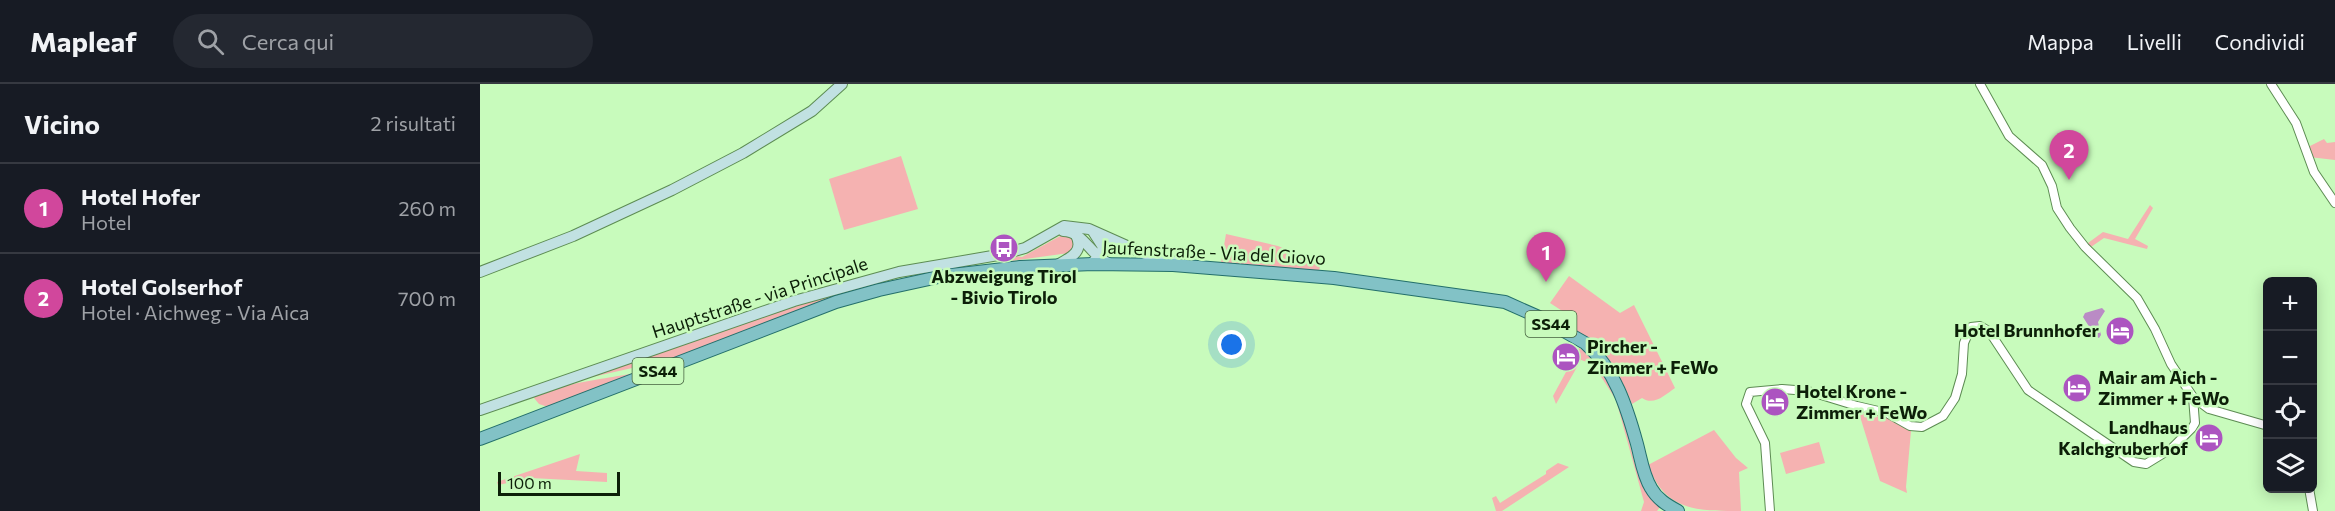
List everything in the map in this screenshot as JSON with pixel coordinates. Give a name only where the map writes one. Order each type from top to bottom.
[{"type":"main road","name":"Jaufenstraße - Via del Giovo","points":[[480,439],[836,302],[897,285],[943,276],[1059,264],[1173,265],[1334,278],[1445,293],[1505,302],[1541,318],[1585,343],[1608,370],[1629,414],[1650,486],[1665,504],[1678,511]]},
{"type":"street","points":[[480,272],[571,236],[672,190],[743,153],[812,111],[842,84]]},
{"type":"street","points":[[1980,84],[2009,136],[2042,165],[2052,186],[2058,208],[2070,228],[2085,247],[2137,298],[2156,329],[2171,364],[2193,397],[2209,409],[2263,425]]},
{"type":"street","points":[[2271,84],[2296,123],[2314,172],[2335,203]]},
{"type":"street","points":[[1054,232],[1059,228],[1069,226],[1089,229],[1145,254],[1215,269]]},
{"type":"street","points":[[1086,264],[1102,254],[1102,244],[1089,229]]},
{"type":"street","points":[[1054,232],[1074,233],[1098,258],[1111,264]]},
{"type":"street","name":"Hauptstraße - via Principale","points":[[480,410],[794,301],[899,272],[1005,254],[1025,248],[1054,232]]},
{"type":"street","points":[[1059,264],[1074,256],[1077,251],[1078,240],[1074,233]]},
{"type":"street","points":[[1770,511],[1767,452],[1757,423],[1746,404],[1750,392],[1782,389],[1808,391],[1887,413],[1910,426],[1922,427],[1942,416],[1955,398],[1962,374],[1966,334],[1971,327],[1984,328],[1994,337],[2028,390],[2134,462],[2146,464],[2172,448],[2185,435],[2194,423],[2193,397]]},
{"type":"street","points":[[2310,493],[2313,511]]},
{"type":"shaded area","points":[[2324,139],[2327,143],[2335,142],[2335,160],[2309,157],[2306,148]]},
{"type":"shaded area","points":[[901,156],[918,209],[844,230],[829,179]]},
{"type":"shaded area","points":[[2150,205],[2153,208],[2135,239],[2148,246],[2147,249],[2104,238],[2088,249],[2084,246],[2103,232],[2128,239]]},
{"type":"shaded area","points":[[1226,234],[1278,246],[1316,262],[1320,266],[1319,271],[1221,263]]},
{"type":"shaded area","points":[[1062,235],[1073,238],[1074,247],[1069,253],[1011,261],[1007,258],[1022,257]]},
{"type":"shaded area","points":[[1569,276],[1620,313],[1634,305],[1675,388],[1655,400],[1642,398],[1632,404],[1616,370],[1599,346],[1593,339],[1566,325],[1570,316],[1550,303]]},
{"type":"shaded area","points":[[844,293],[677,357],[662,358],[641,366],[570,382],[808,301]]},
{"type":"shaded area","points":[[2102,308],[2105,311],[2098,322],[2101,335],[2099,338],[2095,336],[2083,317],[2085,313]]},
{"type":"shaded area","points":[[1579,348],[1596,363],[1616,395],[1638,474],[1651,497],[1660,507],[1657,511],[1641,511],[1644,502],[1616,400],[1593,364],[1581,360],[1556,404],[1553,396]]},
{"type":"shaded area","points":[[635,373],[548,407],[539,404],[534,398],[565,386]]},
{"type":"shaded area","points":[[1858,410],[1884,415],[1911,431],[1907,493],[1880,481]]},
{"type":"shaded area","points":[[1714,430],[1736,458],[1748,468],[1739,472],[1741,511],[1696,509],[1673,500],[1663,492],[1648,465]]},
{"type":"shaded area","points":[[1819,442],[1825,463],[1786,474],[1780,453]]},
{"type":"shaded area","points":[[580,454],[576,471],[607,473],[607,482],[531,478],[498,485],[497,482]]},
{"type":"shaded area","points":[[1558,463],[1569,467],[1502,511],[1496,511],[1492,498],[1496,496],[1500,503],[1546,474],[1546,471]]},
{"type":"place","name":"Hotel Golserhof","points":[[2069,180]]},
{"type":"place","name":"Abzweigung Tirol - Bivio Tirolo","points":[[1004,248]]},
{"type":"place","name":"Hotel Hofer","points":[[1546,282]]},
{"type":"place","name":"Hotel Brunnhofer","points":[[2120,331]]},
{"type":"place","name":"Pircher - Zimmer + FeWo","points":[[1566,357]]},
{"type":"place","name":"Mair am Aich - Zimmer + FeWo","points":[[2077,388]]},
{"type":"place","name":"Hotel Krone - Zimmer + FeWo","points":[[1775,402]]},
{"type":"place","name":"Landhaus Kalchgruberhof","points":[[2209,438]]}]
